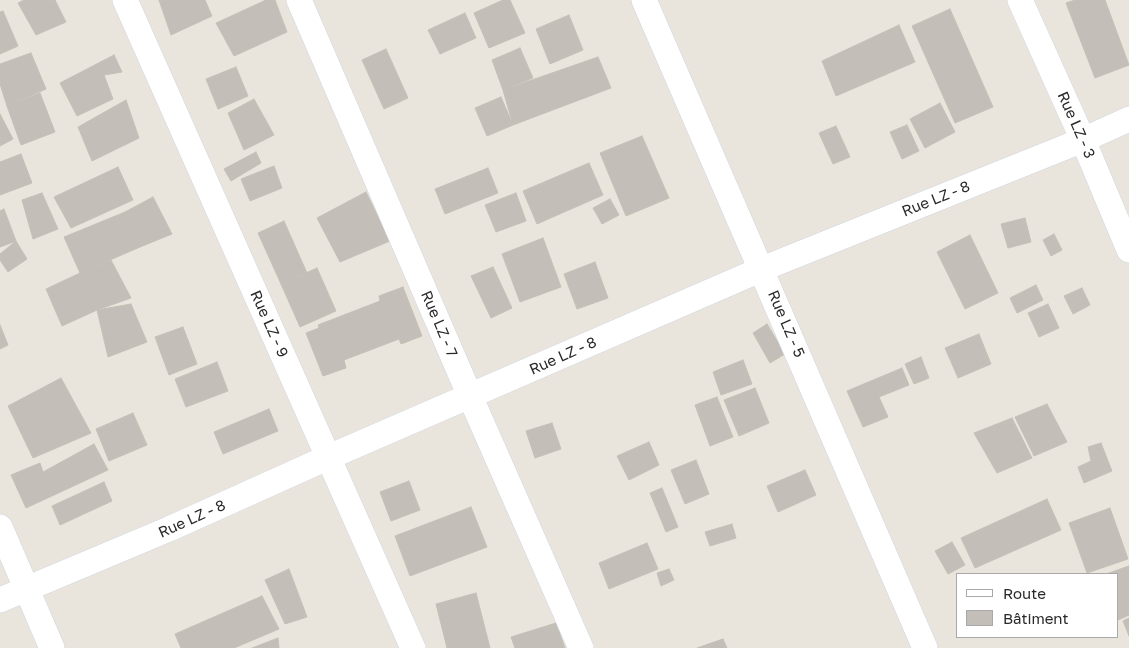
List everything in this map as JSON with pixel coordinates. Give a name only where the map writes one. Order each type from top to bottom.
[{"type":"street","name":"Rue LZ - 9","points":[[125,0],[413,648]]},
{"type":"street","name":"Rue LZ - 7","points":[[299,0],[581,648]]},
{"type":"street","name":"Rue LZ - 5","points":[[644,0],[925,648]]},
{"type":"street","name":"Rue LZ - 3","points":[[1020,0],[1083,140],[1129,250]]},
{"type":"street","name":"Rue LZ - 8","points":[[0,600],[169,529],[329,457],[762,269],[1083,140],[1129,119]]},
{"type":"street","points":[[0,528],[52,648]]},
{"type":"building","points":[[24,0],[55,0],[66,22],[36,35],[18,3]]},
{"type":"building","points":[[159,0],[205,0],[212,16],[171,35]]},
{"type":"building","points":[[266,0],[275,0],[287,32],[234,56],[216,23]]},
{"type":"building","points":[[503,0],[510,0],[525,33],[489,48],[474,13]]},
{"type":"building","points":[[1075,0],[1105,0],[1129,65],[1095,78],[1066,3]]},
{"type":"building","points":[[950,9],[993,107],[955,123],[912,26]]},
{"type":"building","points":[[3,11],[18,46],[0,54],[0,12]]},
{"type":"building","points":[[465,13],[476,38],[440,54],[428,30]]},
{"type":"building","points":[[569,15],[583,50],[550,64],[536,29]]},
{"type":"building","points":[[899,25],[915,62],[836,96],[822,61]]},
{"type":"building","points":[[520,48],[533,78],[503,90],[492,60]]},
{"type":"building","points":[[386,49],[408,98],[384,109],[362,60]]},
{"type":"building","points":[[31,53],[46,89],[7,106],[0,84],[0,64]]},
{"type":"building","points":[[114,55],[122,72],[104,75],[113,99],[77,116],[60,83]]},
{"type":"building","points":[[598,57],[611,88],[513,125],[503,90]]},
{"type":"building","points":[[236,67],[248,96],[218,109],[206,79]]},
{"type":"building","points":[[40,93],[55,132],[21,145],[7,106]]},
{"type":"building","points":[[501,97],[513,125],[487,136],[475,108]]},
{"type":"building","points":[[254,99],[274,135],[244,150],[228,113]]},
{"type":"building","points":[[126,100],[139,138],[92,161],[78,127]]},
{"type":"building","points":[[940,103],[955,132],[925,148],[910,119]]},
{"type":"building","points":[[0,114],[13,139],[0,146]]},
{"type":"building","points":[[907,125],[919,151],[902,159],[890,132]]},
{"type":"building","points":[[836,126],[850,157],[833,164],[819,133]]},
{"type":"building","points":[[642,136],[669,198],[626,216],[600,153]]},
{"type":"building","points":[[256,152],[261,163],[231,181],[224,169]]},
{"type":"building","points":[[21,154],[32,183],[0,195],[0,162]]},
{"type":"building","points":[[589,163],[603,195],[537,224],[523,191]]},
{"type":"building","points":[[274,166],[282,188],[250,201],[241,179]]},
{"type":"building","points":[[118,167],[133,200],[71,228],[54,197]]},
{"type":"building","points":[[488,168],[498,193],[445,214],[435,189]]},
{"type":"building","points":[[366,192],[390,241],[340,262],[317,218]]},
{"type":"building","points":[[42,193],[58,229],[33,239],[22,200]]},
{"type":"building","points":[[516,193],[526,221],[496,232],[485,205]]},
{"type":"building","points":[[153,197],[172,234],[140,247],[125,212]]},
{"type":"building","points":[[610,199],[619,215],[602,224],[593,208]]},
{"type":"building","points":[[4,209],[16,241],[0,247],[0,211]]},
{"type":"building","points":[[125,212],[140,247],[80,273],[64,237]]},
{"type":"building","points":[[1025,218],[1031,242],[1008,248],[1001,224]]},
{"type":"building","points":[[284,221],[307,273],[281,284],[258,233]]},
{"type":"building","points":[[1054,234],[1062,250],[1051,256],[1043,240]]},
{"type":"building","points":[[970,235],[998,293],[965,309],[937,252]]},
{"type":"building","points":[[543,238],[561,287],[520,302],[502,254]]},
{"type":"building","points":[[16,241],[27,259],[8,272],[0,260],[0,254]]},
{"type":"building","points":[[111,260],[131,298],[97,310],[80,273]]},
{"type":"building","points":[[595,262],[608,298],[577,309],[564,274]]},
{"type":"building","points":[[493,267],[512,308],[491,318],[471,276]]},
{"type":"building","points":[[317,268],[336,311],[300,327],[281,284]]},
{"type":"building","points":[[80,273],[97,310],[62,326],[46,289]]},
{"type":"building","points":[[1036,285],[1043,300],[1017,313],[1010,298]]},
{"type":"building","points":[[403,287],[422,336],[401,344],[399,339],[344,360],[346,368],[323,376],[306,333],[319,328],[318,325],[380,301],[379,296]]},
{"type":"building","points":[[1082,288],[1090,305],[1073,314],[1064,296]]},
{"type":"building","points":[[131,304],[147,342],[108,357],[97,310]]},
{"type":"building","points":[[1048,304],[1059,328],[1039,337],[1028,313]]},
{"type":"building","points":[[767,324],[785,354],[770,363],[753,333]]},
{"type":"building","points":[[0,325],[8,345],[0,349]]},
{"type":"building","points":[[183,327],[197,364],[169,375],[155,337]]},
{"type":"building","points":[[979,334],[991,364],[958,378],[945,348]]},
{"type":"building","points":[[921,357],[929,378],[914,384],[905,364]]},
{"type":"building","points":[[743,360],[752,384],[721,395],[713,372]]},
{"type":"building","points":[[217,362],[228,391],[186,407],[175,379]]},
{"type":"building","points":[[902,368],[909,385],[879,397],[888,417],[863,427],[847,391]]},
{"type":"building","points":[[61,378],[91,433],[33,458],[8,406]]},
{"type":"building","points":[[755,388],[769,423],[739,436],[724,400]]},
{"type":"building","points":[[717,397],[733,437],[710,446],[695,405]]},
{"type":"building","points":[[1047,404],[1067,442],[1034,456],[1015,417]]},
{"type":"building","points":[[269,409],[278,431],[223,454],[214,432]]},
{"type":"building","points":[[133,413],[147,445],[109,461],[96,429]]},
{"type":"building","points":[[1012,418],[1032,458],[997,473],[974,433]]},
{"type":"building","points":[[552,423],[561,449],[535,458],[526,431]]},
{"type":"building","points":[[649,442],[659,465],[629,480],[617,456]]},
{"type":"building","points":[[1101,443],[1112,471],[1084,483],[1078,467],[1091,461],[1088,447]]},
{"type":"building","points":[[94,444],[108,470],[26,508],[11,475],[40,463],[43,472]]},
{"type":"building","points":[[696,460],[709,494],[685,504],[671,470]]},
{"type":"building","points":[[805,470],[816,495],[778,512],[767,486]]},
{"type":"building","points":[[409,481],[420,510],[391,521],[380,492]]},
{"type":"building","points":[[104,482],[112,501],[60,525],[52,506]]},
{"type":"building","points":[[662,488],[678,527],[666,532],[650,493]]},
{"type":"building","points":[[1047,499],[1061,530],[975,568],[961,538]]},
{"type":"building","points":[[471,507],[487,547],[410,576],[395,536]]},
{"type":"building","points":[[1110,508],[1128,559],[1087,573],[1069,523]]},
{"type":"building","points":[[732,524],[736,538],[710,546],[705,532]]},
{"type":"building","points":[[952,542],[965,565],[948,574],[935,551]]},
{"type":"building","points":[[647,543],[658,569],[609,589],[599,563]]},
{"type":"building","points":[[1129,566],[1129,615],[1119,620],[1119,573],[1109,573]]},
{"type":"building","points":[[289,569],[307,617],[285,624],[265,580]]},
{"type":"building","points":[[669,569],[674,580],[661,586],[657,573]]},
{"type":"building","points":[[476,593],[490,648],[447,648],[436,604]]},
{"type":"building","points":[[262,596],[279,629],[234,648],[181,648],[175,634]]},
{"type":"building","points":[[1129,618],[1129,636],[1123,621]]},
{"type":"building","points":[[556,623],[565,648],[515,648],[511,637]]},
{"type":"building","points":[[278,638],[279,648],[252,648]]},
{"type":"building","points":[[723,639],[727,648],[697,648]]}]
